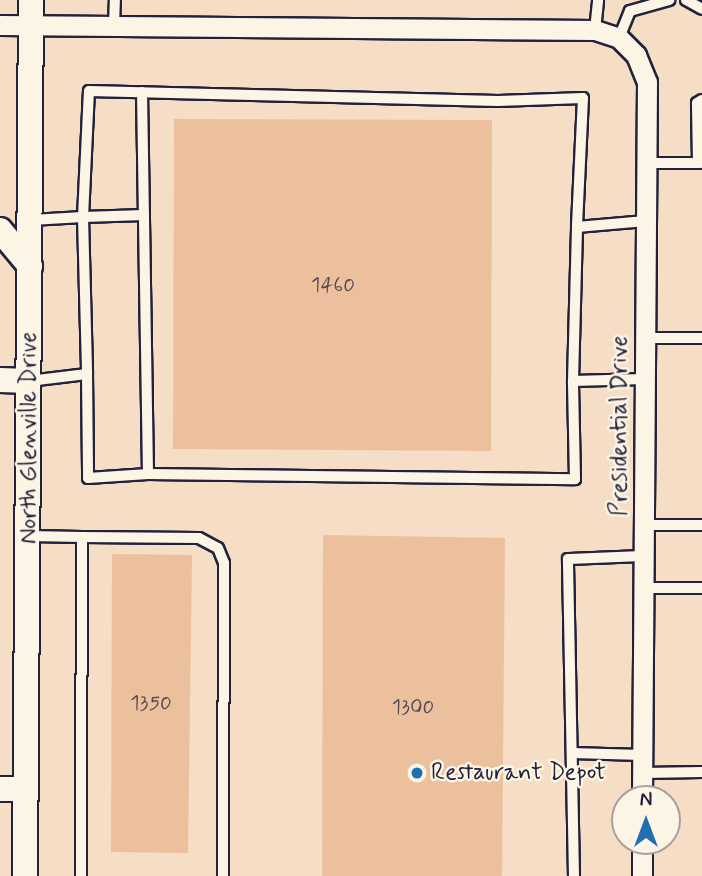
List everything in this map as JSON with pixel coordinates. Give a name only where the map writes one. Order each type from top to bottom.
[{"type":"street","points":[[0,25],[31,12],[114,25],[596,30],[619,38]]},
{"type":"street","name":"North Glenville Drive","points":[[25,876],[31,12]]},
{"type":"street","name":"Presidential Drive","points":[[619,38],[636,55],[646,82],[642,785]]},
{"type":"street","points":[[0,230],[30,266]]},
{"type":"street","points":[[0,380],[29,381]]},
{"type":"street","points":[[0,789],[26,788]]},
{"type":"street","points":[[642,855],[642,876]]},
{"type":"lane","points":[[114,25],[115,0]]},
{"type":"lane","points":[[596,30],[598,0]]},
{"type":"lane","points":[[619,38],[630,11],[669,0]]},
{"type":"lane","points":[[686,0],[702,9]]},
{"type":"lane","points":[[89,91],[498,101],[583,97],[573,381],[575,479],[148,474],[88,478],[82,217],[89,91]]},
{"type":"lane","points":[[142,92],[148,474]]},
{"type":"lane","points":[[646,163],[700,163],[697,103],[702,100]]},
{"type":"lane","points":[[30,220],[144,215]]},
{"type":"lane","points":[[578,227],[646,221]]},
{"type":"lane","points":[[645,338],[702,338]]},
{"type":"lane","points":[[29,381],[87,374]]},
{"type":"lane","points":[[573,381],[645,379]]},
{"type":"lane","points":[[643,524],[702,525]]},
{"type":"lane","points":[[28,536],[200,538],[218,548],[224,563],[223,876]]},
{"type":"lane","points":[[81,876],[82,537]]},
{"type":"lane","points":[[574,876],[568,559],[643,556]]},
{"type":"lane","points":[[643,588],[702,588]]},
{"type":"lane","points":[[572,753],[702,772]]},
{"type":"shaded area","points":[[0,0],[702,0],[702,876],[0,876]]},
{"type":"building","points":[[174,119],[492,120],[491,451],[173,449]]},
{"type":"building","points":[[323,535],[505,538],[502,876],[322,876]]},
{"type":"building","points":[[112,554],[192,555],[188,853],[111,852]]},
{"type":"place","name":"Restaurant Depot","points":[[417,773]]}]
